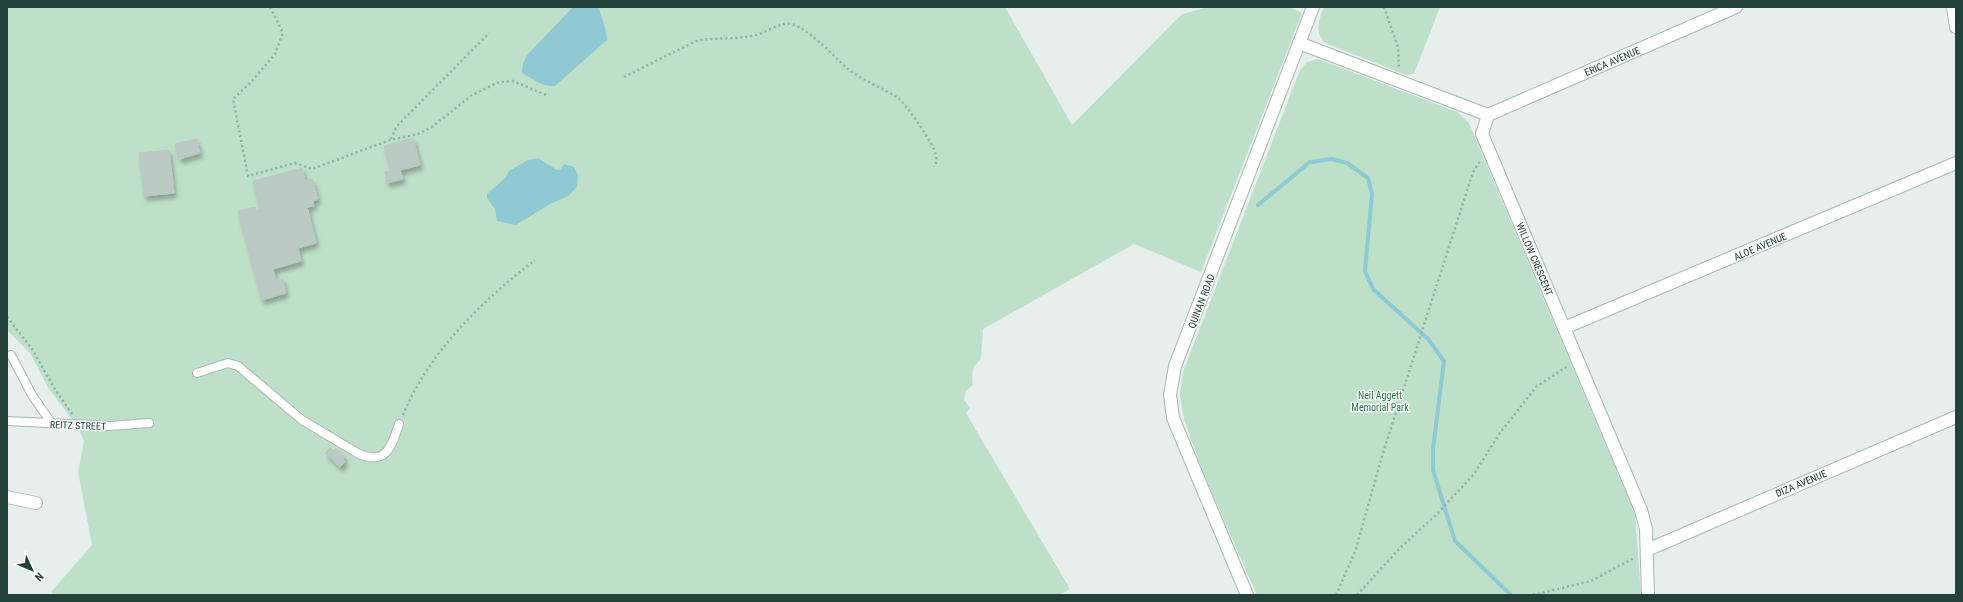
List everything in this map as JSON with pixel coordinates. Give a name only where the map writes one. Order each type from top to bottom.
[{"type":"street","name":"QUINAN ROAD","points":[[1247,595],[1180,438],[1171,407],[1171,382],[1175,366],[1313,7]]},
{"type":"street","name":"ERICA AVENUE","points":[[1488,115],[1736,7]]},
{"type":"street","points":[[1953,7],[1956,27]]},
{"type":"street","points":[[1299,43],[1488,115]]},
{"type":"street","name":"WILLOW CRESCENT","points":[[1488,115],[1482,134],[1564,328],[1576,360],[1641,510],[1646,529],[1648,595]]},
{"type":"street","name":"ALOE AVENUE","points":[[1564,328],[1956,163]]},
{"type":"street","name":"DIZA AVENUE","points":[[1647,550],[1956,417]]},
{"type":"street","points":[[7,498],[36,502]]},
{"type":"lane","points":[[11,355],[32,395],[52,424]]},
{"type":"lane","points":[[197,373],[225,363],[238,366],[302,420],[368,458],[378,458],[386,452],[392,445],[399,424]]},
{"type":"lane","name":"REITZ STREET","points":[[7,421],[116,426],[149,423]]},
{"type":"path","points":[[270,7],[283,33],[275,54],[234,99],[248,176],[295,163],[312,169],[390,140],[418,134],[432,127],[472,96],[499,82],[513,81],[546,95]]},
{"type":"path","points":[[1384,7],[1398,47],[1400,82]]},
{"type":"path","points":[[624,77],[696,41],[737,38],[757,34],[786,24],[793,25],[820,43],[853,73],[898,98],[905,104],[933,148],[937,162],[934,167]]},
{"type":"path","points":[[390,140],[397,126],[489,33]]},
{"type":"path","points":[[1336,595],[1355,552],[1383,453],[1474,172],[1488,149]]},
{"type":"path","points":[[399,424],[406,407],[431,363],[450,340],[510,280],[535,260]]},
{"type":"path","points":[[7,317],[32,349],[56,391],[80,425]]},
{"type":"path","points":[[1357,595],[1400,548],[1438,513],[1474,474],[1500,433],[1536,387],[1576,360]]},
{"type":"path","points":[[1534,595],[1591,581],[1647,550]]},
{"type":"green space","points":[[7,7],[1005,7],[1072,125],[1182,14],[1208,7],[1289,7],[1302,13],[1201,272],[1134,244],[983,329],[981,359],[974,368],[972,374],[973,385],[966,391],[964,400],[970,408],[966,413],[1070,589],[1060,595],[55,595],[51,592],[92,545],[78,472],[84,441],[77,426],[49,389],[30,353],[7,330]]},
{"type":"green space","points":[[1324,7],[1440,7],[1414,74],[1406,75],[1325,43],[1320,34],[1318,25]]},
{"type":"green space","name":"Neil Aggett Memorial Park","points":[[1318,59],[1457,112],[1469,123],[1635,514],[1641,595],[1257,595],[1203,473],[1184,419],[1180,395],[1183,372],[1300,70],[1307,62]]},
{"type":"water","points":[[573,7],[599,7],[607,40],[555,86],[542,84],[522,73],[523,63],[528,54]]},
{"type":"water","points":[[538,158],[557,170],[560,170],[564,164],[574,167],[578,175],[577,187],[568,196],[550,204],[516,225],[497,221],[495,209],[487,198],[487,194],[505,178],[509,171],[528,160]]},
{"type":"building","points":[[413,138],[420,165],[400,170],[403,179],[387,183],[385,172],[391,171],[384,146]]},
{"type":"building","points":[[196,139],[200,153],[179,159],[175,144]]},
{"type":"building","points":[[169,150],[174,193],[144,196],[139,153]]},
{"type":"building","points":[[302,168],[305,181],[312,179],[318,199],[313,201],[314,206],[307,207],[316,243],[298,248],[301,261],[273,269],[276,280],[283,279],[286,293],[262,300],[238,211],[255,207],[257,213],[261,211],[253,181]]},
{"type":"building","points":[[330,448],[334,451],[336,448],[345,457],[343,459],[345,462],[340,467],[325,453]]},
{"type":"waterway","points":[[1258,205],[1310,162],[1332,159],[1347,163],[1368,178],[1372,194],[1365,271],[1373,289],[1428,339],[1444,361],[1433,449],[1433,470],[1455,541],[1511,595]]}]
